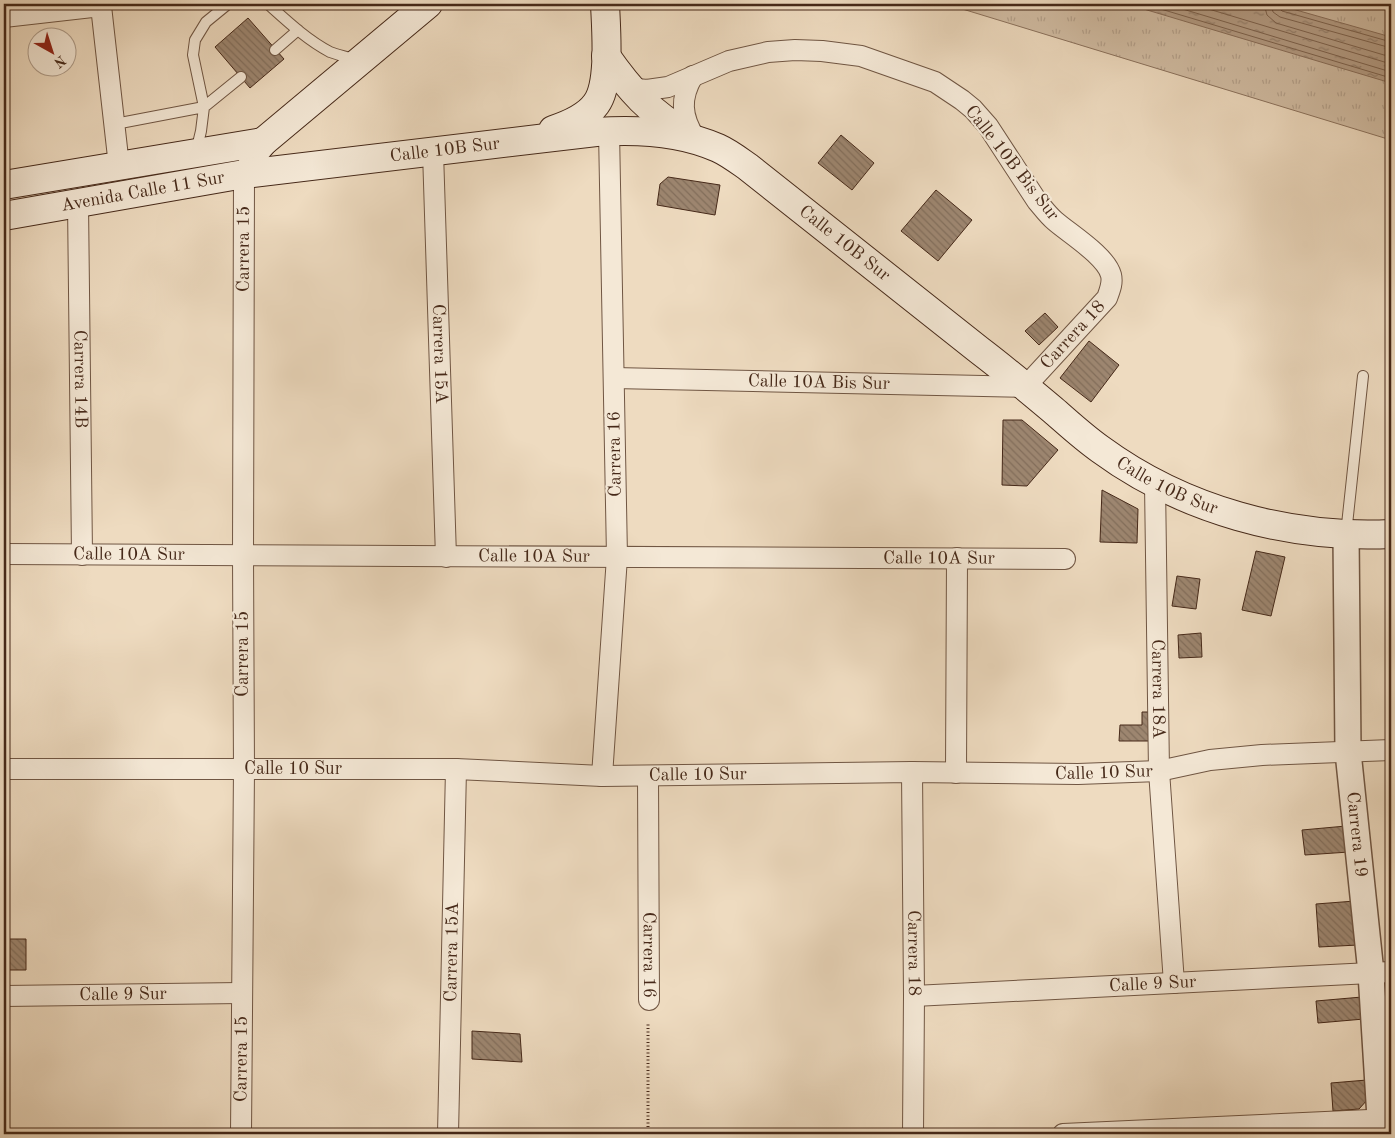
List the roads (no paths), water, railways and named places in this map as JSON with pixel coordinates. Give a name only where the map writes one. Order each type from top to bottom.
[{"type":"main road","name":"Avenida Calle 11 Sur","points":[[4,216],[244,174],[253,153],[263,142],[428,4]]},
{"type":"main road","points":[[517,142],[580,118],[596,104],[604,83],[606,56],[605,4]]},
{"type":"main road","points":[[606,56],[627,85],[653,110],[668,122],[701,141]]},
{"type":"main road","name":"Calle 10B Sur","points":[[244,174],[609,131],[652,131],[701,141],[730,155],[748,167],[1025,387],[1098,448],[1124,466],[1156,484],[1195,502],[1239,516],[1279,526],[1316,532],[1391,534]]},
{"type":"main road","name":"Avenida Calle 11 Sur","points":[[4,185],[263,142]]},
{"type":"street","points":[[4,17],[101,6],[119,166]]},
{"type":"street","name":"Calle 10B Bis Sur","points":[[627,85],[637,89],[657,90],[729,61],[768,52],[795,50],[861,56],[935,82],[949,90],[973,109],[988,126],[1044,210],[1094,252],[1109,269],[1112,277]]},
{"type":"street","points":[[693,76],[684,95],[684,116],[688,127],[701,141]]},
{"type":"street","name":"Carrera 16","points":[[602,776],[617,557],[609,131]]},
{"type":"street","name":"Carrera 15A","points":[[433,152],[446,556]]},
{"type":"street","name":"Carrera 15","points":[[241,1134],[244,769],[244,174]]},
{"type":"street","name":"Carrera 14B","points":[[78,203],[82,554]]},
{"type":"street","name":"Carrera 18","points":[[1025,387],[1107,298],[1112,286],[1112,277]]},
{"type":"street","name":"Calle 10A Bis Sur","points":[[614,378],[1025,387]]},
{"type":"street","name":"Carrera 18A","points":[[1156,484],[1159,771],[1174,983]]},
{"type":"street","name":"Carrera 19","points":[[1346,534],[1348,752],[1381,973],[1384,1124]]},
{"type":"street","name":"Calle 10A Sur","points":[[4,554],[1065,559]]},
{"type":"street","points":[[956,773],[957,558]]},
{"type":"street","name":"Calle 10 Sur","points":[[4,769],[456,769],[602,776],[912,772],[1078,774],[1159,771],[1210,760],[1262,755],[1391,750]]},
{"type":"street","name":"Carrera 15A","points":[[448,1134],[456,769]]},
{"type":"street","name":"Carrera 18","points":[[912,772],[913,1134]]},
{"type":"street","name":"Carrera 16","points":[[648,776],[649,1000]]},
{"type":"street","name":"Calle 9 Sur","points":[[914,996],[1381,973]]},
{"type":"street","name":"Calle 9 Sur","points":[[4,996],[241,993]]},
{"type":"street","points":[[1063,1134],[1384,1124]]},
{"type":"lane","points":[[196,153],[204,107],[193,55],[195,40],[206,22],[228,4]]},
{"type":"lane","points":[[268,4],[298,30],[331,52],[360,61]]},
{"type":"lane","points":[[275,50],[298,30]]},
{"type":"lane","points":[[115,124],[204,107],[241,78]]},
{"type":"lane","points":[[1346,534],[1363,376]]},
{"type":"water","points":[[1127,4],[1275,4],[1391,37],[1391,83]]}]
